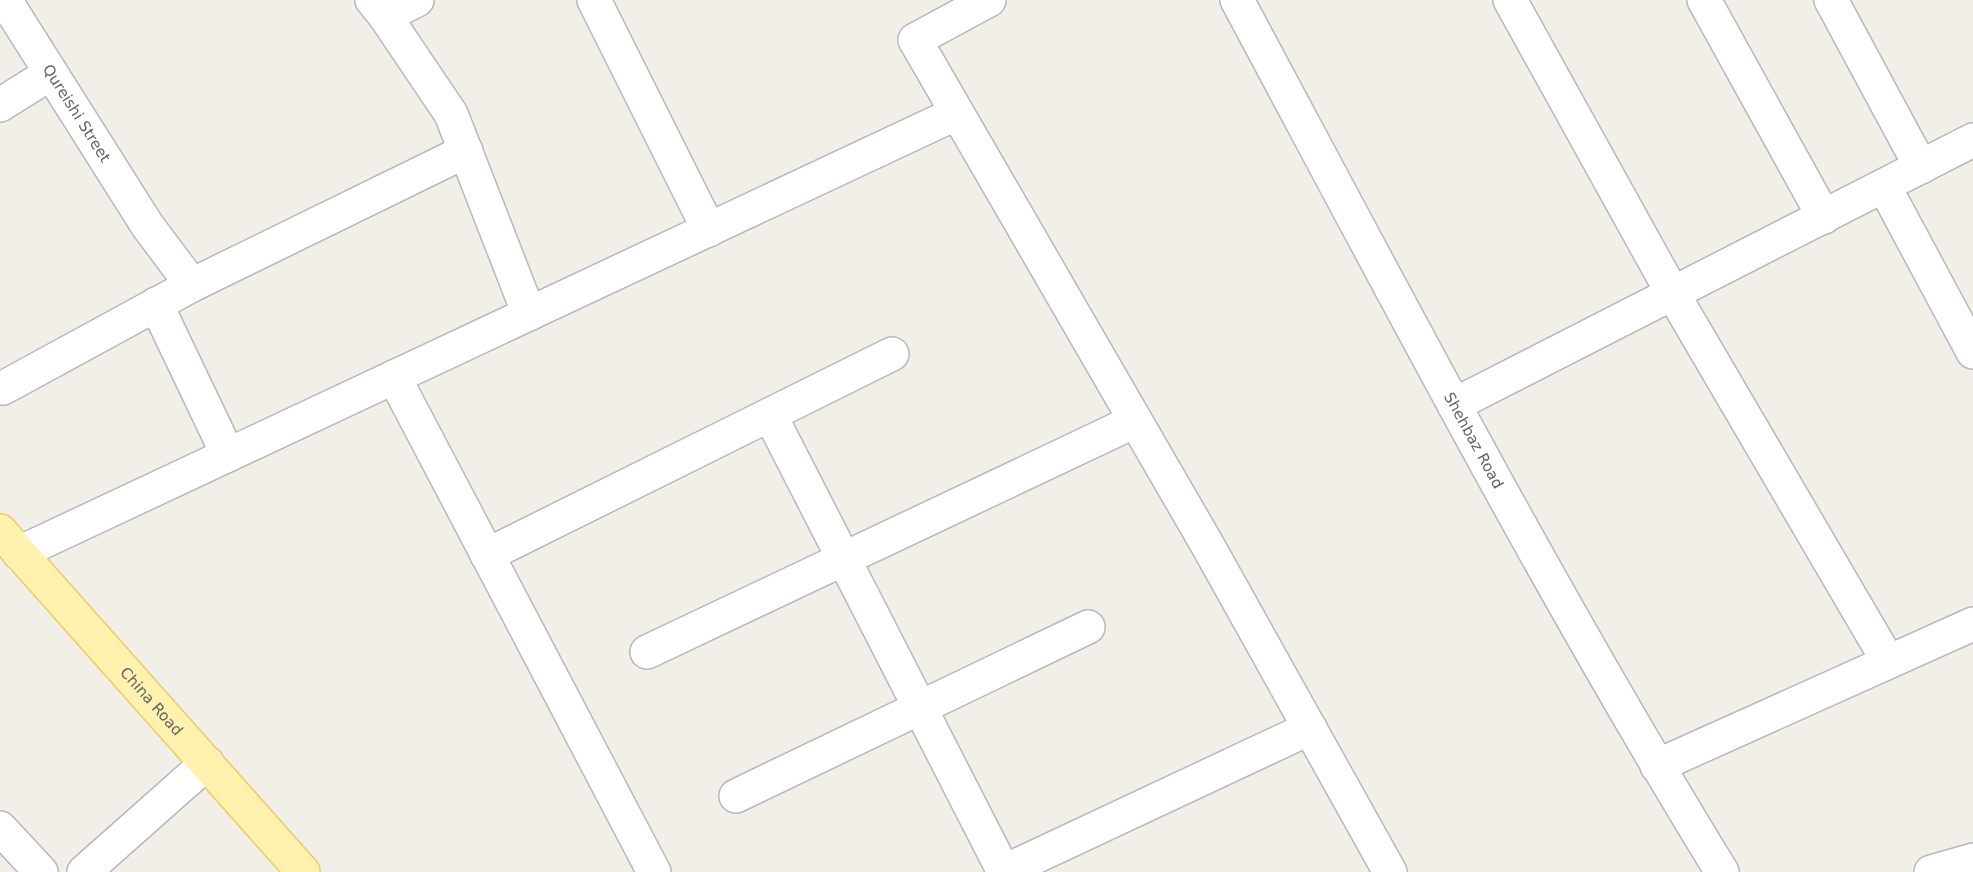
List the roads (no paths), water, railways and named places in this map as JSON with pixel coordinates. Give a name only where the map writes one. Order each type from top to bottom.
[{"type":"main road","name":"China Road","points":[[9,542],[303,872]]},
{"type":"street","name":"Qureishi Street","points":[[5,0],[147,225],[192,285]]},
{"type":"street","points":[[417,0],[379,8],[451,114],[529,314]]},
{"type":"street","points":[[594,0],[709,230]]},
{"type":"street","points":[[989,0],[915,40],[1208,546],[1390,872]]},
{"type":"street","name":"Shehbaz Road","points":[[1237,0],[1454,405],[1657,766],[1722,872]]},
{"type":"street","points":[[1510,0],[1673,294],[1888,661]]},
{"type":"street","points":[[1704,0],[1824,217]]},
{"type":"street","points":[[1830,0],[1921,167]]},
{"type":"street","points":[[0,105],[51,73]]},
{"type":"street","points":[[9,542],[228,455],[957,113]]},
{"type":"street","points":[[1454,405],[1973,140]]},
{"type":"street","points":[[3,388],[192,285],[465,151]]},
{"type":"street","points":[[1884,186],[1973,352]]},
{"type":"street","points":[[156,304],[228,455]]},
{"type":"street","points":[[487,555],[892,354]]},
{"type":"street","points":[[394,377],[654,872]]},
{"type":"street","points":[[770,415],[1004,872],[1310,728]]},
{"type":"street","points":[[647,652],[1136,421]]},
{"type":"street","points":[[1657,766],[1973,624]]},
{"type":"street","points":[[736,796],[1088,627]]},
{"type":"street","points":[[84,872],[207,763]]},
{"type":"street","points":[[0,828],[41,872]]}]
